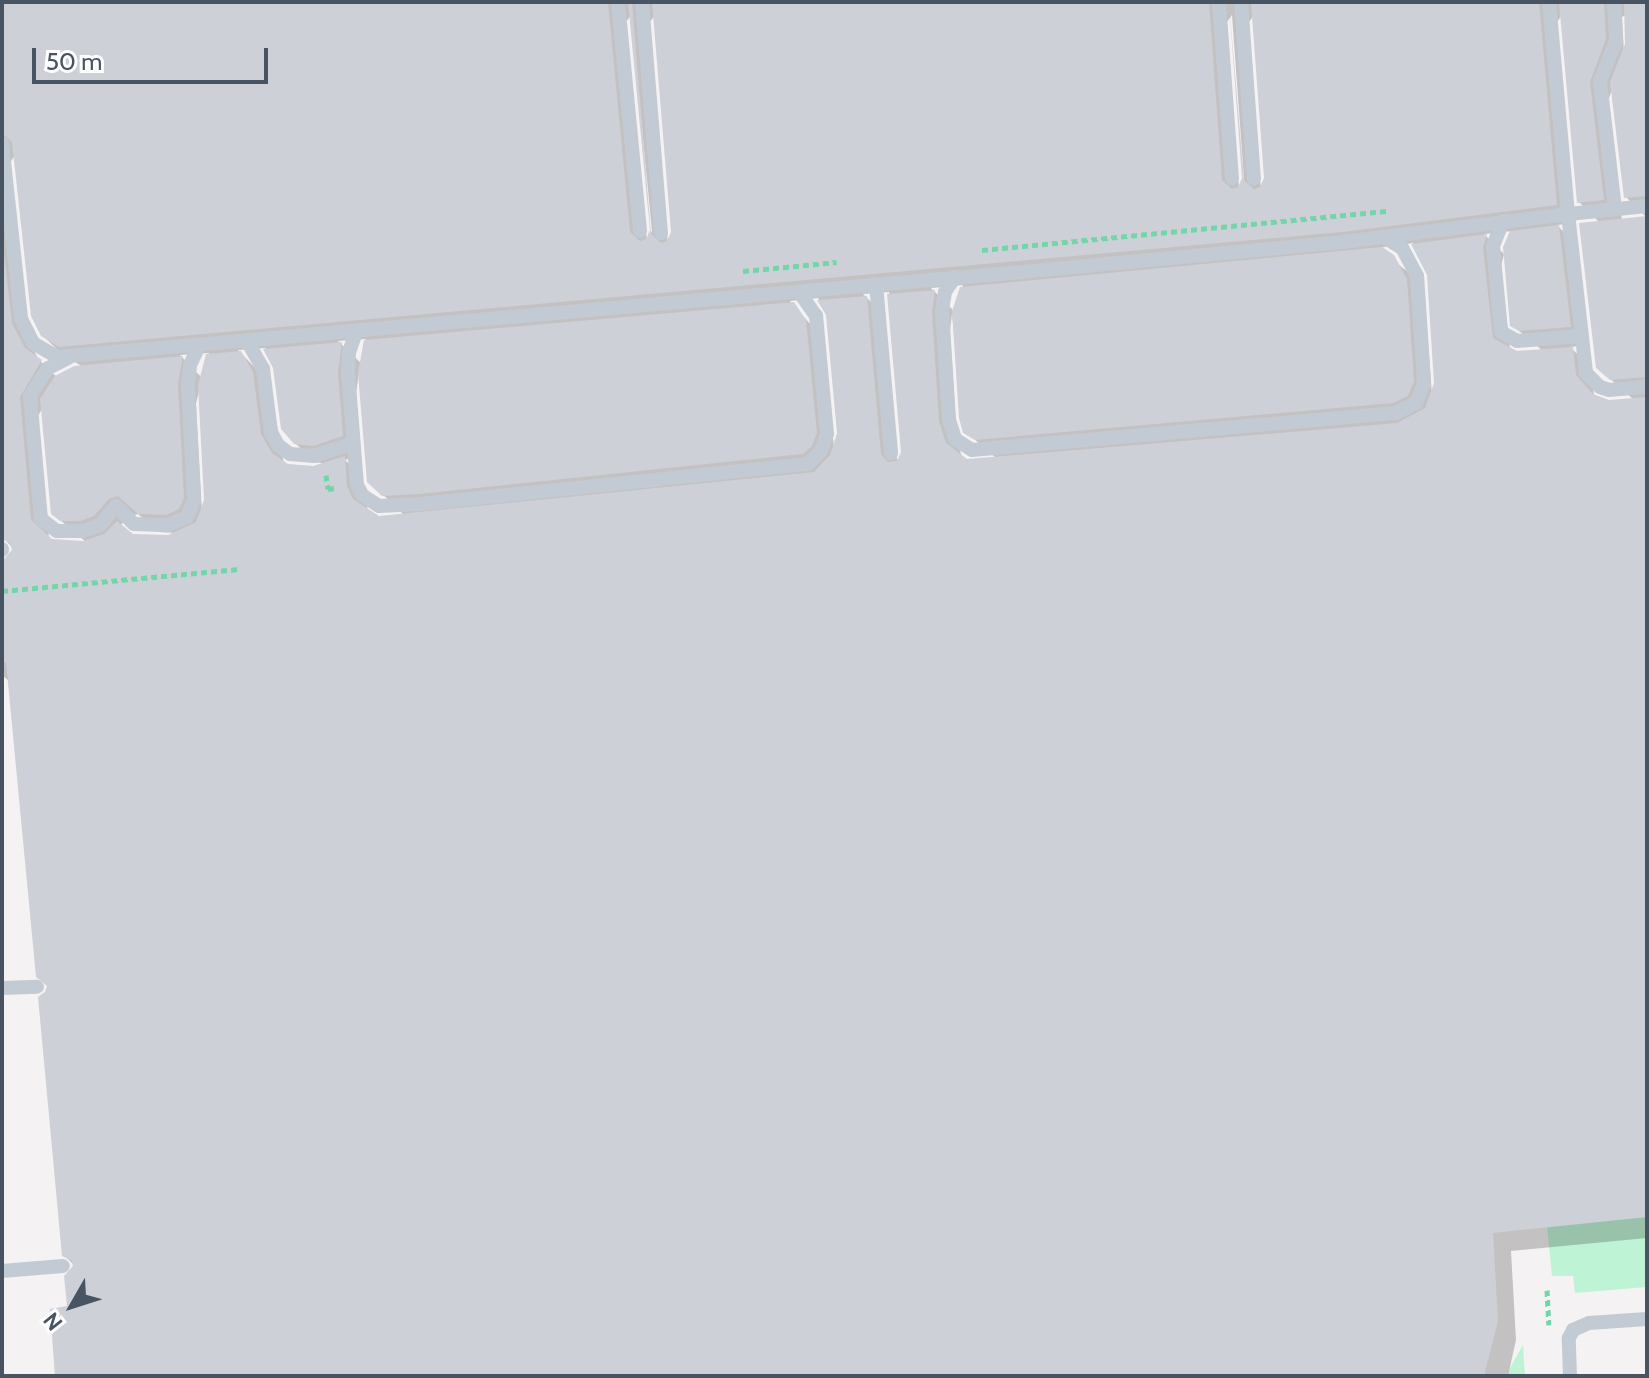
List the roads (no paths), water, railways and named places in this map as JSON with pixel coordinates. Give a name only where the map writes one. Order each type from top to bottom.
[{"type":"lane","points":[[618,2],[640,231]]},
{"type":"lane","points":[[642,2],[661,233]]},
{"type":"lane","points":[[1219,2],[1232,179]]},
{"type":"lane","points":[[1241,2],[1254,179]]},
{"type":"lane","points":[[1549,2],[1586,373],[1600,387],[1619,390],[1647,387]]},
{"type":"lane","points":[[1614,2],[1616,41],[1600,81],[1615,208]]},
{"type":"lane","points":[[2,143],[21,319],[33,343],[44,352],[68,358],[1384,237],[1647,206]]},
{"type":"lane","points":[[1503,221],[1493,246],[1501,332],[1517,341],[1581,336]]},
{"type":"lane","points":[[955,277],[945,292],[942,311],[949,420],[955,439],[972,450],[1396,413],[1416,403],[1424,383],[1418,292],[1409,257],[1384,237]]},
{"type":"lane","points":[[876,284],[891,453]]},
{"type":"lane","points":[[356,332],[348,363],[357,485],[370,502],[390,506],[808,464],[821,451],[827,434],[816,316],[799,292]]},
{"type":"lane","points":[[247,341],[263,369],[271,432],[278,445],[300,456],[328,453],[353,443]]},
{"type":"lane","points":[[68,358],[48,368],[30,396],[38,512],[50,529],[83,531],[100,525],[116,506],[127,521],[140,525],[175,524],[191,511],[194,500],[188,375],[199,346]]},
{"type":"lane","points":[[2,988],[37,987]]},
{"type":"lane","points":[[2,1271],[63,1266]]},
{"type":"lane","points":[[1570,1376],[1569,1338],[1573,1330],[1589,1323],[1647,1319]]}]
